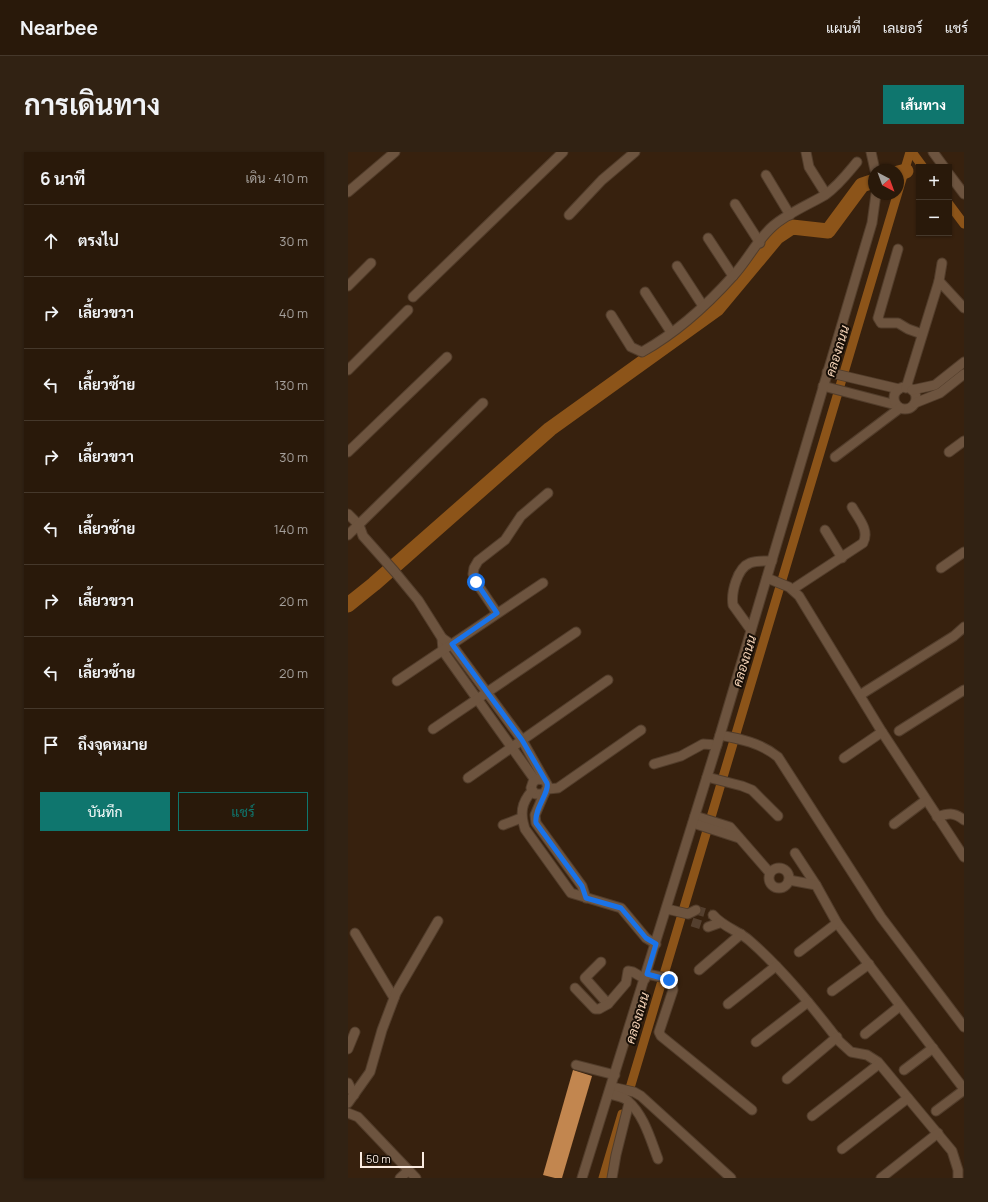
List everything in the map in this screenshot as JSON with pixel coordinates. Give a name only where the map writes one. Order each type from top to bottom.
[{"type":"street","points":[[348,192],[395,152]]},
{"type":"street","points":[[413,297],[563,152]]},
{"type":"street","points":[[569,215],[602,180],[635,152]]},
{"type":"street","points":[[806,152],[806,159],[809,166],[826,194]]},
{"type":"street","points":[[871,152],[874,164]]},
{"type":"street","points":[[933,152],[942,164]]},
{"type":"street","points":[[611,315],[631,347],[642,352],[671,332],[703,306],[733,276],[773,226],[826,194],[838,185],[857,162]]},
{"type":"street","points":[[766,175],[790,215]]},
{"type":"street","points":[[952,178],[964,194]]},
{"type":"street","points":[[582,1178],[613,1091],[615,1075],[648,976],[656,944],[669,909],[697,821],[709,778],[716,745],[723,736],[751,630],[770,579],[772,561],[827,387],[872,223],[875,200]]},
{"type":"street","points":[[735,204],[760,243]]},
{"type":"street","points":[[708,238],[733,276]]},
{"type":"street","points":[[898,250],[878,318],[881,323],[898,324],[922,334]]},
{"type":"street","points":[[348,286],[371,263]]},
{"type":"street","points":[[898,406],[895,398],[906,389],[939,281],[942,263]]},
{"type":"street","points":[[677,266],[703,306]]},
{"type":"street","points":[[939,281],[964,308]]},
{"type":"street","points":[[645,292],[671,332]]},
{"type":"street","points":[[348,370],[408,310]]},
{"type":"street","points":[[348,452],[446,357]]},
{"type":"street","points":[[830,373],[906,389],[934,385],[964,362]]},
{"type":"street","points":[[827,387],[910,408],[915,403],[940,393],[964,374]]},
{"type":"street","points":[[864,397],[869,382]]},
{"type":"street","points":[[906,389],[916,396],[915,403]]},
{"type":"street","points":[[349,532],[359,525],[483,403]]},
{"type":"street","points":[[835,457],[898,406]]},
{"type":"street","points":[[949,452],[964,441]]},
{"type":"street","points":[[497,613],[476,582],[473,574],[474,568],[478,560],[505,540],[521,516],[548,493]]},
{"type":"street","points":[[791,588],[842,558],[863,543],[866,538],[864,528],[852,507]]},
{"type":"street","points":[[348,514],[359,525],[363,536],[418,600],[442,638],[452,644],[486,693],[522,740],[543,786],[535,815],[536,823],[582,886],[586,898]]},
{"type":"street","points":[[825,530],[842,558]]},
{"type":"street","points":[[349,532],[363,536]]},
{"type":"street","points":[[941,568],[964,552]]},
{"type":"street","points":[[751,630],[733,605],[732,600],[738,578],[741,570],[750,562],[772,561]]},
{"type":"street","points":[[770,579],[791,588],[937,817],[960,844],[964,857]]},
{"type":"street","points":[[397,681],[543,582]]},
{"type":"street","points":[[433,729],[576,632]]},
{"type":"street","points":[[860,695],[962,633]]},
{"type":"street","points":[[442,638],[443,651],[511,747],[543,786]]},
{"type":"street","points":[[468,778],[608,680]]},
{"type":"street","points":[[899,732],[964,690]]},
{"type":"street","points":[[641,730],[558,788],[531,785],[532,791],[525,799],[522,818],[525,829],[571,893],[621,908],[646,938],[656,944]]},
{"type":"street","points":[[844,758],[882,732]]},
{"type":"street","points":[[723,736],[744,740],[767,748],[778,757],[881,917],[964,1027]]},
{"type":"street","points":[[654,764],[681,756],[703,744],[716,745]]},
{"type":"street","points":[[709,778],[752,790],[778,816]]},
{"type":"street","points":[[894,824],[926,800]]},
{"type":"street","points":[[937,817],[951,813],[957,814],[964,820]]},
{"type":"street","points":[[502,825],[522,818]]},
{"type":"street","points":[[697,821],[719,828],[739,838],[770,873],[769,881],[775,888],[784,887],[789,880]]},
{"type":"street","points":[[795,853],[816,885],[837,923],[964,1089],[936,1111]]},
{"type":"street","points":[[770,873],[774,870],[782,869],[786,871],[789,880]]},
{"type":"street","points":[[789,880],[816,885]]},
{"type":"street","points":[[669,909],[690,915]]},
{"type":"street","points":[[713,915],[719,923],[741,934],[776,966],[808,1002],[836,1037],[851,1052],[867,1055],[879,1064],[952,1151],[958,1170],[958,1178]]},
{"type":"street","points":[[348,1103],[370,1072],[394,998],[438,921]]},
{"type":"street","points":[[708,927],[719,923]]},
{"type":"street","points":[[799,952],[837,923]]},
{"type":"street","points":[[355,932],[394,998]]},
{"type":"street","points":[[700,970],[741,934]]},
{"type":"street","points":[[601,962],[585,978],[608,1004]]},
{"type":"street","points":[[832,991],[869,964]]},
{"type":"street","points":[[728,1004],[776,966]]},
{"type":"street","points":[[575,988],[595,1009],[599,1009],[608,1004],[626,983],[628,972],[666,978],[672,984],[672,990],[659,1032],[661,1036],[752,1110]]},
{"type":"street","points":[[756,1042],[808,1002]]},
{"type":"street","points":[[865,1034],[900,1006]]},
{"type":"street","points":[[348,1049],[355,1032]]},
{"type":"street","points":[[787,1079],[836,1037]]},
{"type":"street","points":[[904,1070],[933,1048]]},
{"type":"street","points":[[576,1064],[615,1075]]},
{"type":"street","points":[[812,1116],[879,1064]]},
{"type":"street","points":[[348,1083],[354,1095]]},
{"type":"street","points":[[613,1091],[634,1092],[673,1124],[731,1178]]},
{"type":"street","points":[[613,1091],[628,1102],[645,1123],[658,1159]]},
{"type":"street","points":[[842,1149],[908,1098]]},
{"type":"street","points":[[612,1178],[628,1102]]},
{"type":"street","points":[[348,1113],[358,1117],[416,1178]]},
{"type":"street","points":[[881,1178],[938,1133]]},
{"type":"street","points":[[400,1178],[409,1170]]},
{"type":"building","points":[[573,1070],[592,1076],[562,1178],[555,1178],[543,1175]]},
{"type":"waterway","name":"คลองถนน","points":[[627,1098],[910,152]]},
{"type":"waterway","points":[[912,152],[921,164]]},
{"type":"waterway","points":[[348,605],[374,584],[550,429],[717,309],[777,237],[792,227],[828,231],[862,185],[868,183]]},
{"type":"waterway","points":[[952,208],[964,224]]},
{"type":"waterway","name":"คลองถนน","points":[[603,1178],[622,1114]]},
{"type":"tunnel","points":[[696,910],[713,915]]},
{"type":"tunnel","points":[[692,922],[708,927]]},
{"type":"route","points":[[476,582],[497,613],[452,644],[486,693],[522,740],[547,783],[548,789],[544,794],[535,815],[536,823],[582,886],[586,898],[621,908],[646,938],[656,944],[647,974],[669,980]]}]
